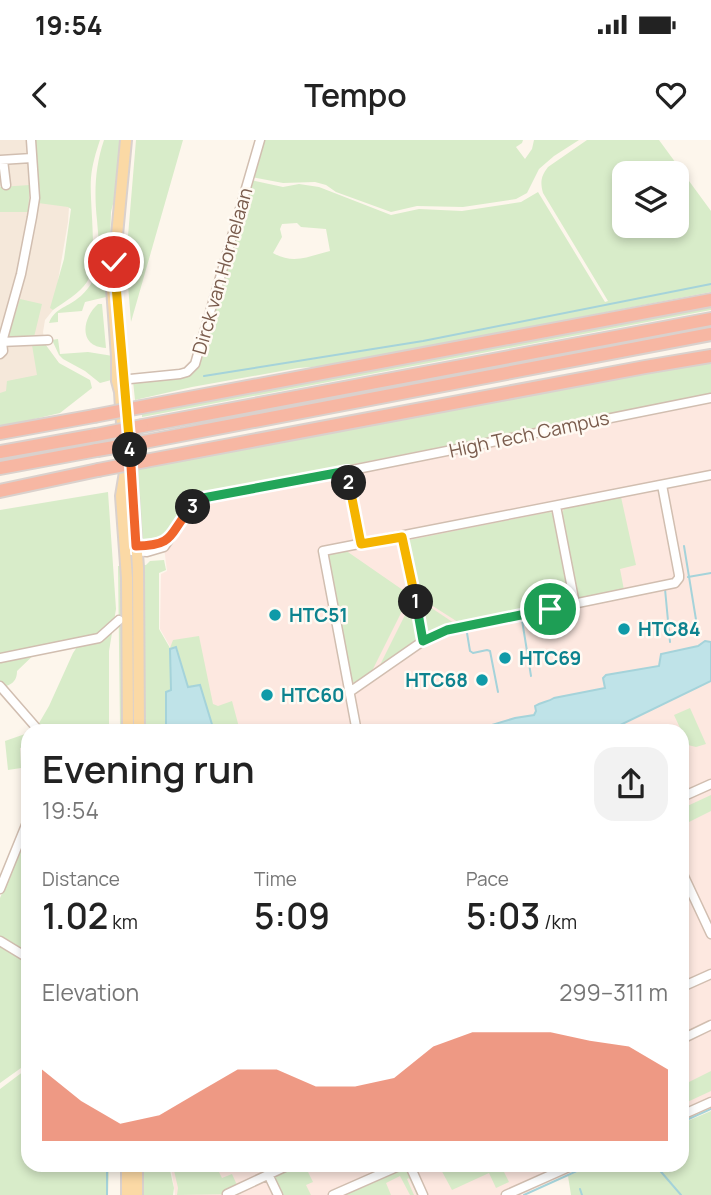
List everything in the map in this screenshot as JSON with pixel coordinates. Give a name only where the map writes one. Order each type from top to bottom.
[{"type":"highway","points":[[668,308],[711,294]]},
{"type":"highway","points":[[0,433],[711,300]]},
{"type":"highway","points":[[0,452],[711,319]]},
{"type":"highway","points":[[0,468],[711,334]]},
{"type":"highway","points":[[0,491],[145,461],[711,356]]},
{"type":"main road","points":[[126,140],[114,268],[139,615],[139,724]]},
{"type":"main road","points":[[128,724],[128,615],[133,550]]},
{"type":"main road","points":[[127,1172],[127,1195]]},
{"type":"main road","points":[[137,1172],[137,1195]]},
{"type":"street","points":[[0,354],[3,351],[1,342],[20,274],[35,198],[31,140]]},
{"type":"street","name":"Dirck van Hornelaan","points":[[121,380],[180,374],[187,372],[195,364],[260,140]]},
{"type":"street","points":[[6,185],[2,160],[32,158]]},
{"type":"street","points":[[1,342],[48,340]]},
{"type":"street","name":"High Tech Campus","points":[[133,550],[164,547],[189,510],[203,498],[711,398]]},
{"type":"street","points":[[347,471],[361,544]]},
{"type":"street","points":[[356,724],[323,551],[711,475]]},
{"type":"street","points":[[351,691],[423,641],[447,630],[673,585],[678,581],[679,575],[662,485]]},
{"type":"street","points":[[556,506],[575,604]]},
{"type":"street","points":[[402,537],[423,641]]},
{"type":"street","points":[[0,658],[99,638],[119,620]]},
{"type":"street","points":[[0,686],[33,724]]},
{"type":"street","points":[[689,794],[711,784]]},
{"type":"street","points":[[0,889],[21,837]]},
{"type":"street","points":[[689,887],[711,934]]},
{"type":"street","points":[[0,941],[21,954]]},
{"type":"street","points":[[689,984],[711,974]]},
{"type":"street","points":[[689,1036],[711,1025]]},
{"type":"street","points":[[689,1112],[711,1102]]},
{"type":"street","points":[[228,1194],[273,1172]]},
{"type":"street","points":[[333,1195],[385,1172]]},
{"type":"street","points":[[413,1172],[423,1195]]},
{"type":"street","points":[[506,1195],[557,1172]]},
{"type":"street","points":[[268,1174],[278,1195]]},
{"type":"shaded area","points":[[0,140],[37,140],[40,198],[70,193],[68,222],[53,310],[45,320],[43,332],[45,344],[69,377],[0,407]]},
{"type":"shaded area","points":[[711,378],[711,1108],[689,1118],[689,724],[191,724],[172,650],[160,629],[161,574],[167,571],[156,483]]},
{"type":"shaded area","points":[[172,1172],[573,1172],[521,1195],[175,1195]]},
{"type":"green space","points":[[34,140],[100,140],[91,178],[91,273],[80,290],[53,310],[50,308],[64,259],[71,209],[38,203]]},
{"type":"green space","points":[[104,140],[122,140],[111,212],[110,291],[106,297],[85,302],[82,311],[58,313],[58,322],[49,323],[57,311],[84,293],[96,273],[99,250],[96,180]]},
{"type":"green space","points":[[136,140],[183,140],[131,322],[126,260]]},
{"type":"green space","points":[[263,140],[523,140],[516,147],[525,159],[534,140],[579,140],[539,169],[527,193],[516,199],[463,207],[417,206],[391,212],[315,182],[283,183],[251,177]]},
{"type":"green space","points":[[587,140],[659,140],[674,161],[612,161],[612,238],[689,238],[689,181],[711,211],[711,292],[445,345],[326,366],[298,368],[135,400],[133,381],[188,373],[251,180],[283,187],[299,184],[319,187],[391,215],[419,209],[462,211],[521,202],[538,192],[605,302],[608,301],[543,193],[544,173],[548,167]],"holes":[[[297,223],[301,227],[326,229],[330,251],[295,259],[273,253],[282,237],[282,224]]]},
{"type":"green space","points":[[30,185],[28,212],[0,212],[0,187]]},
{"type":"green space","points":[[20,299],[42,304],[34,337],[9,337]]},
{"type":"green space","points":[[711,303],[711,310],[142,417],[142,414]]},
{"type":"green space","points":[[98,304],[102,304],[106,348],[91,343],[87,337],[86,324]]},
{"type":"green space","points":[[58,339],[60,354],[88,352],[113,356],[115,379],[100,383],[63,359],[59,355],[52,340]]},
{"type":"green space","points":[[45,344],[59,363],[90,380],[92,388],[60,413],[0,427],[0,393],[6,391],[7,381],[37,375],[32,345]]},
{"type":"green space","points":[[711,362],[711,394],[197,495],[189,500],[157,540],[150,542],[140,539],[132,468],[564,385]]},
{"type":"green space","points":[[108,492],[116,609],[109,651],[109,724],[38,724],[73,653],[90,638],[42,647],[17,671],[12,683],[0,688],[0,510]]},
{"type":"green space","points":[[621,497],[636,565],[620,569],[624,590],[577,597],[561,515],[565,507]]},
{"type":"green space","points":[[549,512],[555,517],[569,602],[495,618],[475,619],[475,622],[461,624],[417,596],[407,543],[409,540]]},
{"type":"green space","points":[[345,550],[410,595],[369,677],[355,684],[351,680],[328,558],[330,553]]},
{"type":"green space","points":[[164,560],[166,570],[159,573],[159,629],[170,648],[173,640],[199,636],[213,704],[218,706],[232,701],[238,724],[212,724],[200,685],[188,687],[177,648],[170,649],[171,690],[166,692],[166,724],[141,724],[145,630],[142,565],[150,561]]},
{"type":"green space","points":[[118,566],[123,566],[125,724],[120,724]]},
{"type":"green space","points":[[418,599],[457,625],[429,636],[424,632]]},
{"type":"green space","points":[[412,601],[419,636],[415,645],[378,669]]},
{"type":"green space","points":[[690,708],[706,744],[696,747],[689,745],[689,724],[678,724],[674,715]]},
{"type":"green space","points":[[21,735],[21,768],[8,770],[5,741]]},
{"type":"green space","points":[[711,795],[711,811],[689,822],[689,805]]},
{"type":"green space","points":[[21,847],[21,951],[0,937],[0,898]]},
{"type":"green space","points":[[0,944],[21,957],[21,1068],[0,1083]]},
{"type":"green space","points":[[711,1071],[711,1091],[689,1101],[689,1082]]},
{"type":"green space","points":[[21,1073],[21,1172],[109,1172],[108,1195],[0,1195],[0,1089]]},
{"type":"green space","points":[[711,1111],[711,1195],[571,1195],[568,1176],[578,1172],[689,1172],[689,1120]]},
{"type":"green space","points":[[141,1172],[170,1172],[173,1195],[140,1195]]},
{"type":"green space","points":[[174,1172],[219,1172],[222,1178],[232,1174],[241,1194],[177,1195]]},
{"type":"green space","points":[[284,1172],[308,1172],[313,1182],[306,1185],[311,1195],[281,1195],[273,1177]]},
{"type":"green space","points":[[392,1172],[410,1172],[421,1195],[417,1195],[409,1178],[407,1179],[414,1195],[410,1195],[400,1176],[386,1183],[391,1195],[340,1195]]},
{"type":"green space","points":[[442,1172],[504,1172],[509,1182],[496,1188],[489,1173],[452,1190]]},
{"type":"water","points":[[705,641],[711,642],[711,681],[622,724],[495,724],[534,715],[535,706],[554,698],[605,688],[603,678],[606,675],[659,666],[661,654],[698,646]]},
{"type":"water","points":[[176,647],[188,687],[200,685],[212,724],[166,724],[166,692],[171,690],[170,649]]},
{"type":"waterway","points":[[204,376],[423,341],[711,284]]},
{"type":"waterway","points":[[684,546],[698,632]]},
{"type":"waterway","points":[[688,577],[711,573]]},
{"type":"waterway","points":[[665,589],[670,642]]},
{"type":"waterway","points":[[522,620],[531,676]]},
{"type":"waterway","points":[[467,633],[470,651],[490,651],[498,692]]},
{"type":"waterway","points":[[689,1119],[711,1109]]},
{"type":"waterway","points":[[107,1172],[107,1195]]},
{"type":"waterway","points":[[524,1195],[575,1172]]},
{"type":"waterway","points":[[661,1172],[681,1195]]},
{"type":"waterway","points":[[580,1189],[582,1195]]},
{"type":"place","name":"HTC51","points":[[275,615]]},
{"type":"place","name":"HTC84","points":[[624,629]]},
{"type":"place","name":"HTC69","points":[[505,658]]},
{"type":"place","name":"HTC68","points":[[482,680]]},
{"type":"place","name":"HTC60","points":[[267,695]]},
{"type":"route","points":[[114,262],[136,546],[153,546],[169,538],[189,510],[203,498],[347,471],[361,544],[402,537],[423,641],[447,630],[550,609]]}]
